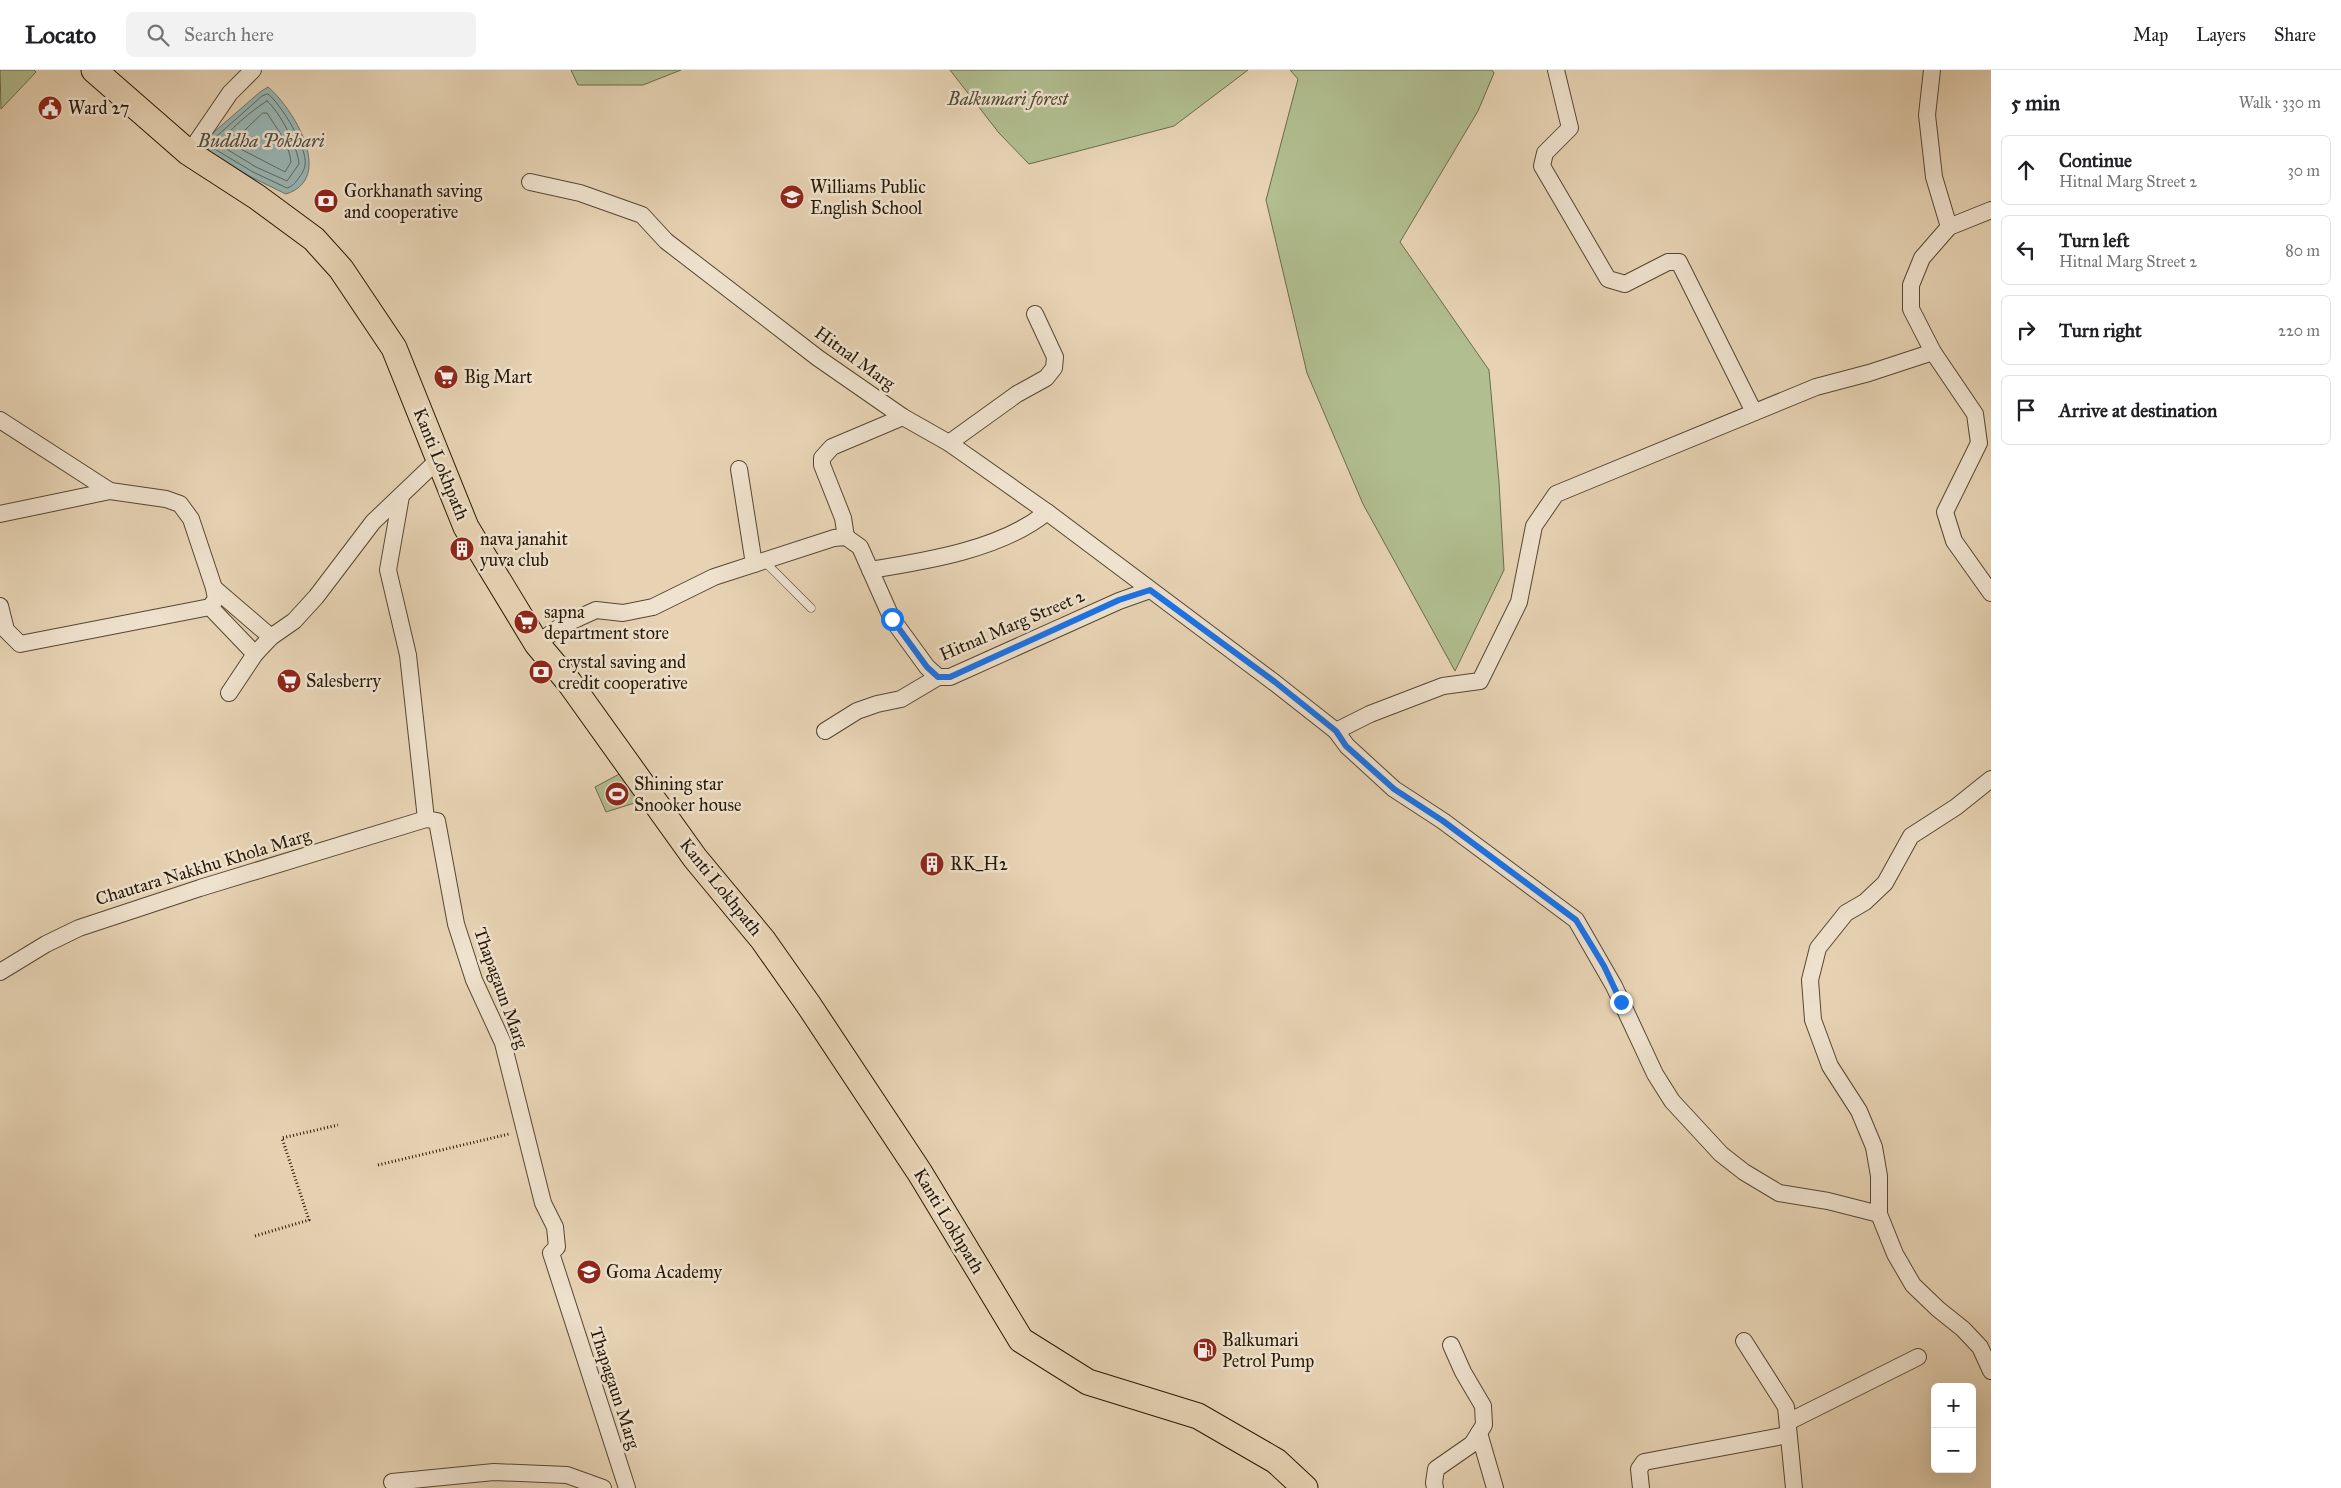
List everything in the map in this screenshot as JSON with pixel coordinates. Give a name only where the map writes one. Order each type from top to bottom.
[{"type":"main road","name":"Kanti Lokhpath","points":[[94,70],[189,152],[257,197],[314,239],[342,269],[394,348],[432,447],[439,459],[466,527],[537,644],[569,682],[695,858],[763,940],[808,1004],[920,1173],[1021,1340],[1088,1382],[1198,1416],[1276,1461],[1306,1488]]},
{"type":"street","points":[[189,152],[230,93],[252,70]]},
{"type":"street","points":[[1556,70],[1570,128],[1545,153],[1542,166],[1595,259],[1608,279],[1625,284],[1668,262],[1679,262],[1754,412]]},
{"type":"street","points":[[1932,70],[1926,115],[1934,176],[1949,227]]},
{"type":"street","name":"Hitnal Marg","points":[[530,182],[580,193],[642,214],[666,242],[818,358],[903,417],[948,443],[1047,512],[1275,682],[1336,731],[1346,746],[1394,789],[1443,821],[1576,920],[1608,973],[1659,1080],[1672,1101],[1721,1154],[1744,1172],[1779,1193],[1879,1214]]},
{"type":"street","points":[[1991,210],[1949,227],[1922,258],[1911,285],[1911,309],[1933,352],[1975,414],[1979,443],[1945,512],[1954,542],[1991,592]]},
{"type":"street","points":[[948,443],[1017,394],[1046,378],[1054,368],[1055,357],[1035,314]]},
{"type":"street","points":[[1336,731],[1370,714],[1443,686],[1480,681],[1519,602],[1534,526],[1556,494],[1816,387],[1869,374],[1933,352]]},
{"type":"street","points":[[537,644],[561,626],[596,610],[623,613],[653,607],[714,577],[834,538],[846,537],[843,518],[822,465],[822,458],[832,447],[903,417]]},
{"type":"street","points":[[0,420],[110,491]]},
{"type":"street","points":[[229,693],[255,654],[271,637],[294,621],[316,597],[373,522],[439,459]]},
{"type":"street","points":[[739,469],[759,563]]},
{"type":"street","points":[[0,514],[110,491],[166,499],[180,504],[191,519],[216,599],[210,607],[20,644],[6,630],[0,606]]},
{"type":"street","points":[[401,496],[388,570],[408,655],[426,819]]},
{"type":"street","points":[[870,570],[917,563],[976,548],[1034,523],[1047,512]]},
{"type":"street","name":"Hitnal Marg Street 2","points":[[846,537],[860,547],[892,619],[927,667],[938,677],[950,677],[1119,600],[1150,590]]},
{"type":"street","points":[[214,588],[271,637]]},
{"type":"street","points":[[210,607],[255,654]]},
{"type":"street","points":[[825,731],[857,712],[876,704],[900,698],[938,677]]},
{"type":"street","points":[[1991,779],[1956,807],[1911,836],[1885,883],[1865,902],[1846,913],[1818,948],[1810,980],[1813,1020],[1830,1066],[1859,1112],[1874,1147],[1879,1176],[1879,1214],[1895,1254],[1913,1285],[1938,1309],[1964,1329],[1980,1347],[1991,1371]]},
{"type":"street","name":"Chautara Nakkhu Khola Marg","points":[[0,972],[46,944],[79,928],[200,888],[426,819]]},
{"type":"street","name":"Thapagaun Marg","points":[[426,819],[437,821],[456,924],[474,980],[503,1043],[543,1203],[556,1227],[557,1247],[551,1253],[627,1488]]},
{"type":"street","points":[[1744,1341],[1786,1407],[1794,1488]]},
{"type":"street","points":[[1435,1488],[1436,1469],[1472,1444],[1484,1425],[1483,1406],[1463,1372],[1451,1345]]},
{"type":"street","points":[[1641,1488],[1639,1469],[1644,1462],[1788,1428],[1918,1357]]},
{"type":"street","points":[[1479,1433],[1495,1488]]},
{"type":"street","points":[[392,1482],[494,1472],[567,1475],[604,1488]]},
{"type":"lane","points":[[759,563],[811,608]]},
{"type":"path","points":[[255,1236],[309,1220],[282,1138],[338,1125]]},
{"type":"path","points":[[378,1165],[524,1130]]},
{"type":"green space","points":[[0,70],[34,70],[36,72],[1,109]]},
{"type":"green space","points":[[571,70],[681,70],[643,85],[578,85]]},
{"type":"green space","name":"Balkumari forest","points":[[950,70],[1248,70],[1174,126],[1029,164],[999,133]]},
{"type":"green space","points":[[1290,70],[1492,70],[1494,73],[1478,111],[1400,242],[1489,370],[1499,482],[1504,570],[1455,671],[1363,504],[1307,373],[1266,200],[1298,79]]},
{"type":"green space","name":"Shining star Snooker house","points":[[625,771],[641,801],[606,812],[595,787]]},
{"type":"water","name":"Buddha Pokhari","points":[[268,87],[288,110],[298,126],[305,142],[309,159],[308,173],[301,186],[286,194],[251,177],[209,152],[207,142],[214,132]]},
{"type":"place","name":"Ward 27","points":[[50,108]]},
{"type":"place","name":"Williams Public English School","points":[[792,197]]},
{"type":"place","name":"Gorkhanath saving and cooperative","points":[[326,201]]},
{"type":"place","name":"Big Mart","points":[[446,377]]},
{"type":"place","name":"nava janahit yuva club","points":[[462,549]]},
{"type":"place","name":"sapna department store","points":[[526,622]]},
{"type":"place","name":"crystal saving and credit cooperative","points":[[541,672]]},
{"type":"place","name":"Salesberry","points":[[289,681]]},
{"type":"place","name":"Shining star Snooker house","points":[[617,794]]},
{"type":"place","name":"RK_H2","points":[[932,864]]},
{"type":"place","name":"Goma Academy","points":[[589,1272]]},
{"type":"place","name":"Balkumari Petrol Pump","points":[[1205,1350]]},
{"type":"route","points":[[892,619],[927,667],[938,677],[950,677],[1119,600],[1150,590],[1275,682],[1336,731],[1346,746],[1394,789],[1443,821],[1514,872],[1529,886],[1551,900],[1576,920],[1604,966],[1621,1002]]}]
